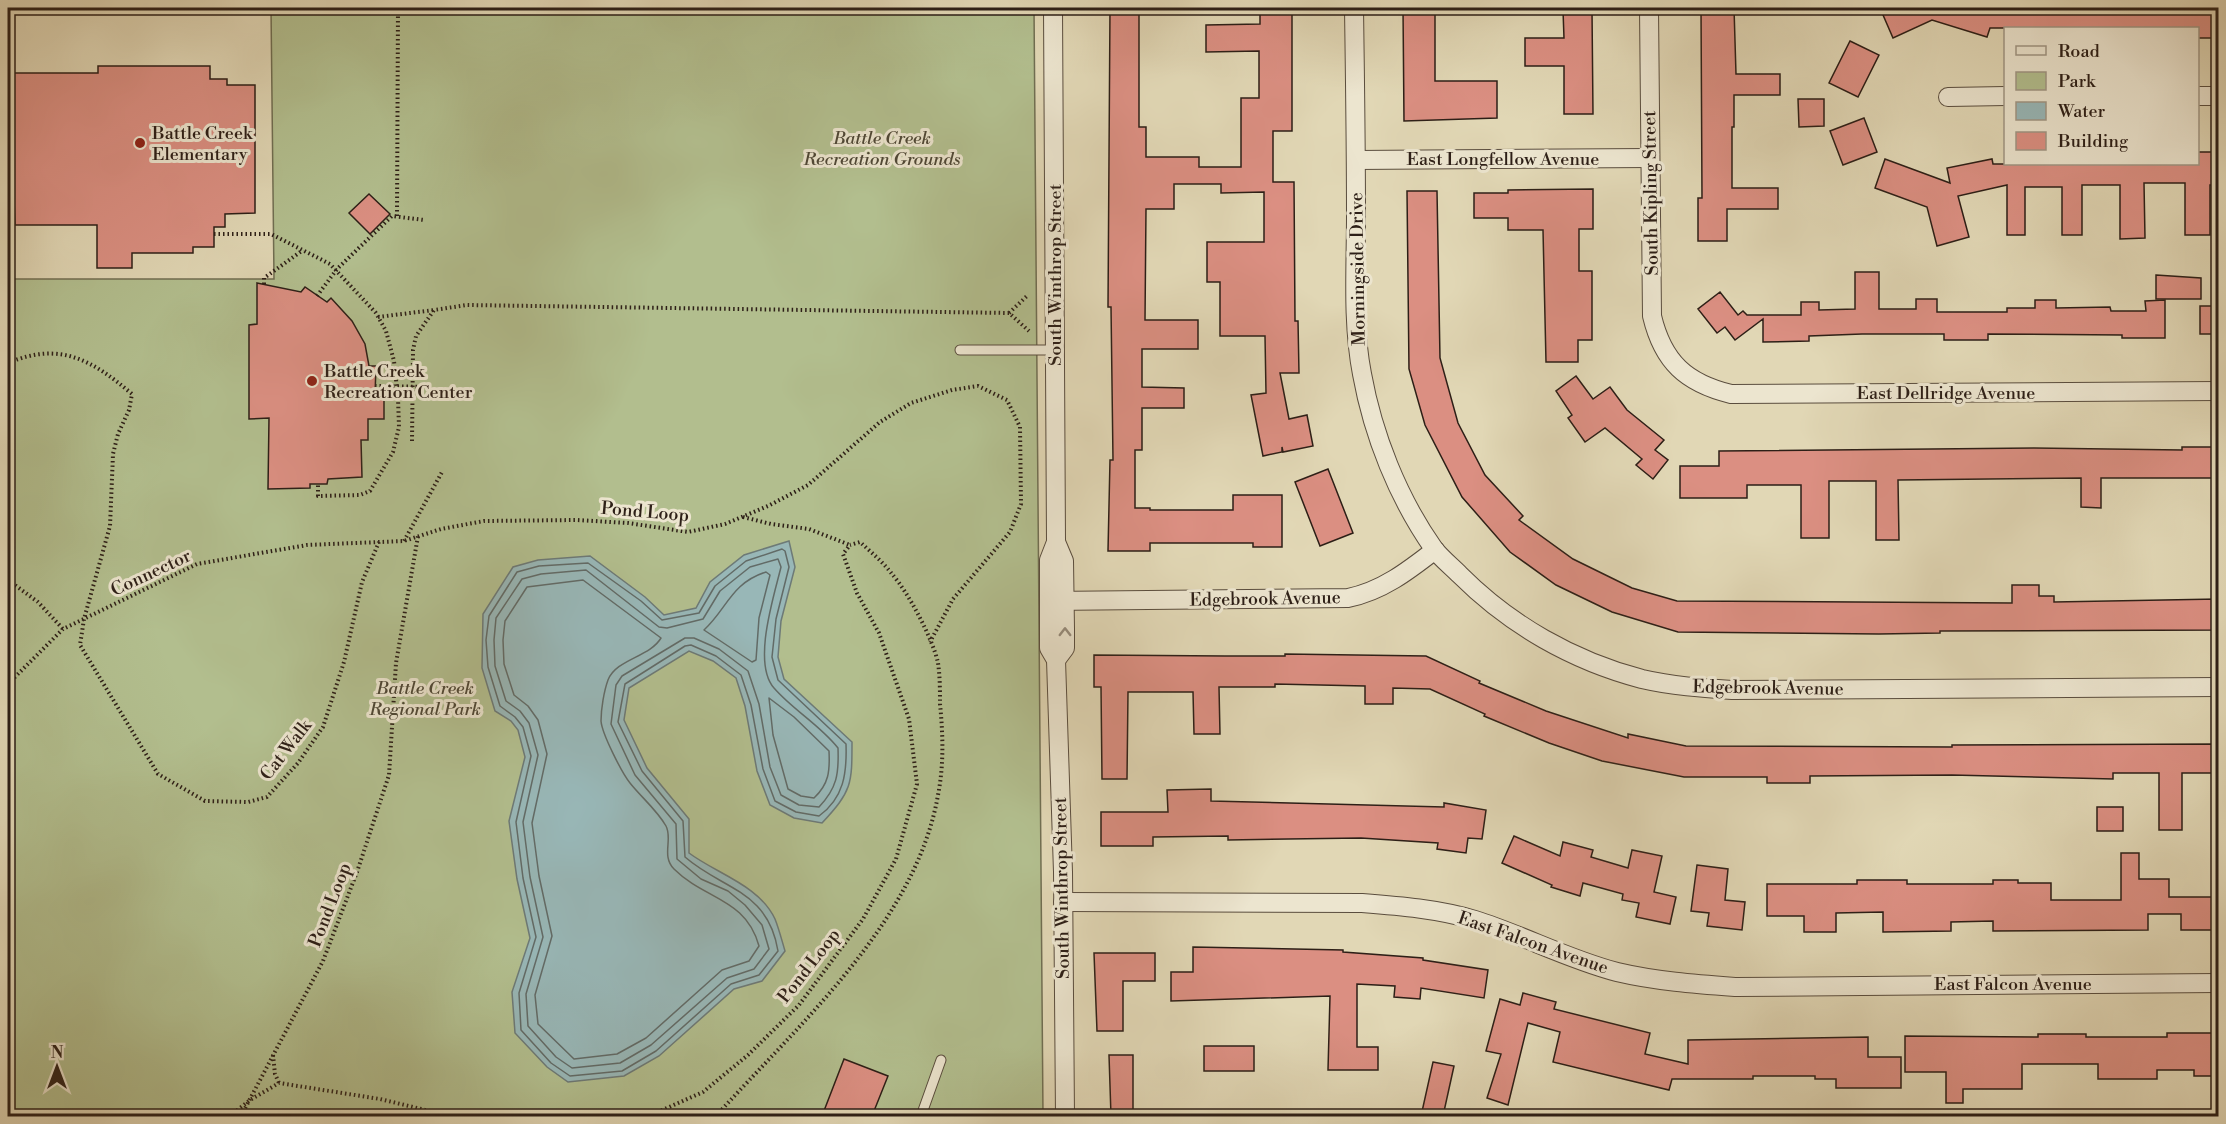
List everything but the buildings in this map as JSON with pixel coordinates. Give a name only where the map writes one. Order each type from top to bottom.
[{"type":"street","name":"South Winthrop Street","points":[[1053,8],[1056,542],[1049,560],[1057,601],[1049,648],[1056,660],[1063,902],[1065,1116]]},
{"type":"street","name":"Morningside Drive","points":[[1354,8],[1356,321],[1361,373],[1372,419],[1388,464],[1435,550]]},
{"type":"street","name":"South Kipling Street","points":[[1649,8],[1652,316],[1658,339],[1670,360],[1680,370]]},
{"type":"street","points":[[1948,97],[2004,96]]},
{"type":"street","points":[[2199,96],[2218,96]]},
{"type":"street","name":"East Longfellow Avenue","points":[[1356,160],[1650,158]]},
{"type":"street","name":"East Dellridge Avenue","points":[[1680,370],[1699,384],[1731,394],[2218,392]]},
{"type":"street","name":"Edgebrook Avenue","points":[[1057,601],[1348,598],[1376,590],[1394,580],[1435,550],[1477,592],[1523,627],[1562,650],[1621,672],[1682,686],[1732,690],[2218,687]]},
{"type":"street","name":"East Falcon Avenue","points":[[1063,902],[1362,903],[1409,907],[1476,921],[1564,956],[1617,972],[1679,982],[1724,986],[2218,983]]},
{"type":"lane","points":[[960,350],[1056,350]]},
{"type":"lane","points":[[921,1116],[941,1060]]},
{"type":"path","points":[[397,216],[398,8]]},
{"type":"path","points":[[317,296],[337,269],[392,216],[424,219]]},
{"type":"path","points":[[214,234],[271,234],[303,250],[337,269],[378,317],[394,361],[397,387],[399,427],[393,452],[370,491],[360,495],[318,496],[318,484]]},
{"type":"path","points":[[264,284],[264,278],[303,250]]},
{"type":"path","points":[[1009,313],[1028,295]]},
{"type":"path","points":[[378,317],[467,305],[1009,313],[1029,331]]},
{"type":"path","points":[[412,441],[413,350],[416,336],[434,310]]},
{"type":"path","name":"Cat Walk","points":[[8,363],[27,355],[57,353],[87,361],[132,394],[129,410],[118,434],[113,454],[110,526],[84,619],[80,645],[158,774],[205,801],[248,802],[267,797],[298,763],[323,727],[344,662],[362,582],[379,542]]},
{"type":"path","points":[[375,386],[431,387]]},
{"type":"path","points":[[742,517],[808,484],[880,422],[911,403],[952,390],[978,386],[1007,400],[1020,427],[1021,504],[1010,532],[953,599],[930,642]]},
{"type":"path","points":[[404,541],[442,472]]},
{"type":"path","name":"Pond Loop","points":[[241,1116],[323,961],[357,872],[389,775],[396,663],[418,536],[484,521],[577,520],[628,523],[688,532],[725,524],[742,517],[809,529],[850,545],[843,554],[857,594],[879,633],[909,719],[917,784],[896,858],[863,919],[799,1005],[748,1055],[703,1092],[649,1116]]},
{"type":"path","name":"Connector","points":[[8,684],[63,629],[197,564],[307,545],[404,541],[418,536]]},
{"type":"path","points":[[716,1116],[849,971],[894,906],[923,847],[938,796],[942,762],[938,663],[930,642],[893,574],[860,542],[850,545]]},
{"type":"path","points":[[8,580],[38,603],[63,629]]},
{"type":"path","points":[[273,1054],[275,1074],[279,1083]]},
{"type":"path","points":[[230,1116],[250,1100],[279,1083],[380,1099],[450,1116]]},
{"type":"green space","name":"Battle Creek Regional Park","points":[[271,8],[1034,8],[1043,1116],[8,1116],[8,279],[274,279]]},
{"type":"water","points":[[789,541],[795,567],[781,621],[778,657],[784,679],[852,742],[852,768],[848,786],[839,803],[822,823],[794,818],[770,805],[757,771],[745,706],[736,678],[713,661],[689,651],[629,688],[624,720],[647,768],[689,819],[689,853],[759,897],[775,919],[785,951],[762,981],[734,989],[659,1056],[624,1076],[568,1082],[547,1067],[515,1033],[512,992],[530,938],[517,879],[509,821],[525,757],[518,730],[511,721],[495,711],[482,668],[483,614],[513,567],[538,560],[590,556],[645,597],[664,615],[696,608],[710,582],[744,555]]},
{"type":"place","name":"Battle Creek Elementary","points":[[140,143]]},
{"type":"place","name":"Battle Creek Recreation Center","points":[[312,381]]},
{"type":"park label","name":"Battle Creek Recreation Grounds","points":[[882,148]]}]
